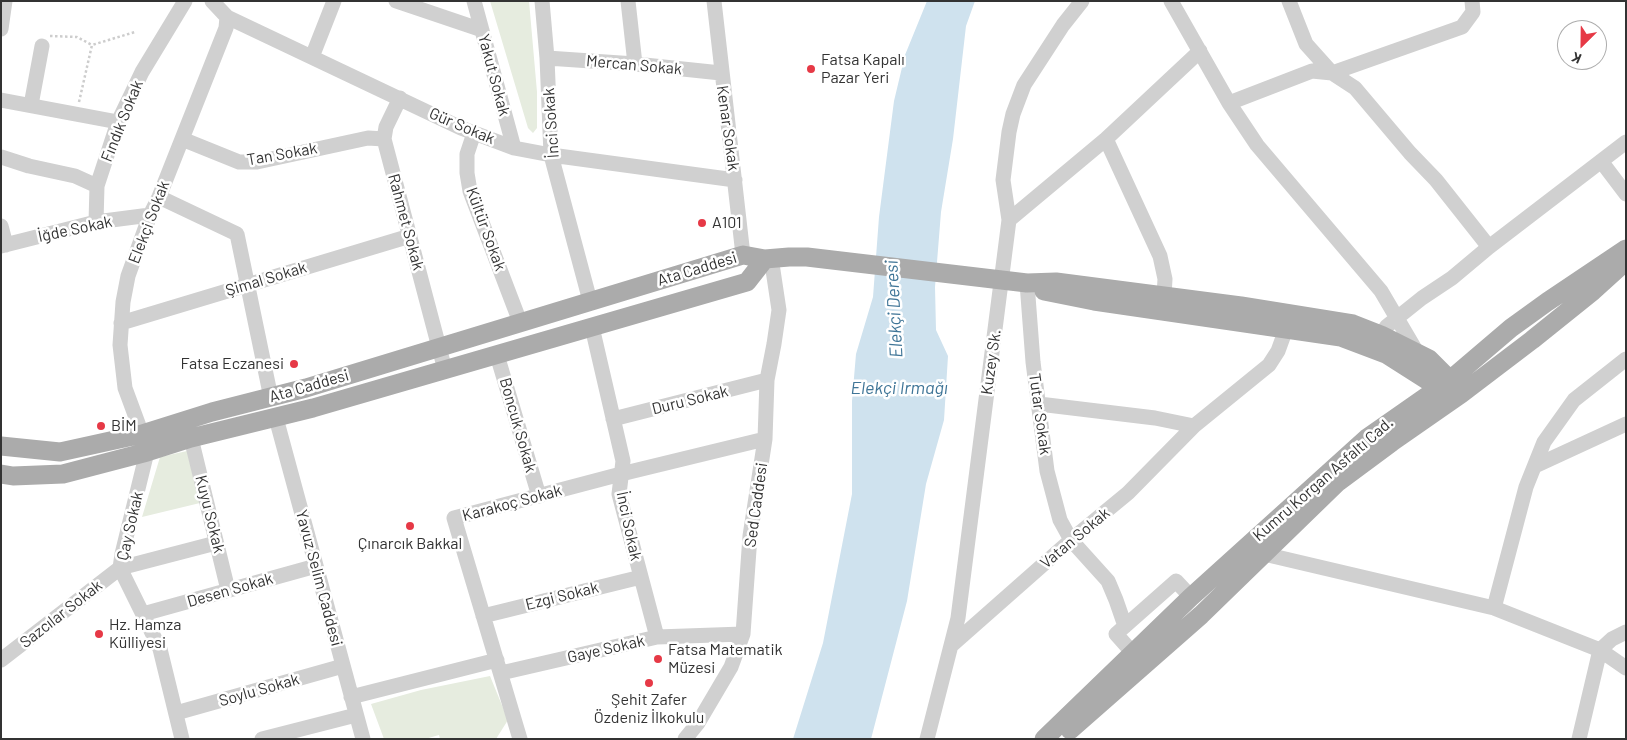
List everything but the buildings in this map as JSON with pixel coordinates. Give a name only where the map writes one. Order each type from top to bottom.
[{"type":"main road","name":"Kumru Korgan Asfaltı Cad.","points":[[1044,739],[1132,652],[1366,438],[1450,391],[1525,318],[1626,249]]},
{"type":"main road","name":"Ata Caddesi","points":[[1,446],[60,452],[142,434],[212,412],[271,398],[743,254],[768,258]]},
{"type":"main road","points":[[768,258],[807,257],[1027,283],[1056,282],[1094,294]]},
{"type":"main road","name":"Ata Caddesi","points":[[1,474],[13,476],[63,474],[147,452],[191,438],[276,418],[748,282],[768,258]]},
{"type":"main road","points":[[1059,739],[1158,654],[1338,482],[1392,442],[1450,391],[1593,291],[1626,261]]},
{"type":"main road","points":[[1027,283],[1049,293],[1094,294],[1236,314],[1353,324],[1376,342],[1386,354],[1423,378],[1450,391]]},
{"type":"main road","points":[[1236,314],[1286,329],[1376,342],[1418,354],[1429,359],[1450,391]]},
{"type":"main road","points":[[271,398],[276,418]]},
{"type":"main road","points":[[142,434],[147,452]]},
{"type":"street","points":[[1,29],[6,1]]},
{"type":"street","name":"Fındık Sokak","points":[[96,222],[97,186],[118,122],[142,72],[185,1]]},
{"type":"street","name":"Gür Sokak","points":[[212,1],[227,17],[461,128],[514,148],[551,155],[735,180]]},
{"type":"street","points":[[312,56],[334,1]]},
{"type":"street","points":[[396,1],[482,30]]},
{"type":"street","name":"Yakut Sokak","points":[[474,1],[514,148]]},
{"type":"street","name":"İnci Sokak","points":[[542,1],[547,58],[551,155],[590,301]]},
{"type":"street","points":[[628,1],[635,64]]},
{"type":"street","name":"Kenar Sokak","points":[[714,1],[743,254]]},
{"type":"street","name":"Kuzey Sk.","points":[[927,739],[958,618],[995,278],[1009,220],[1003,180],[1009,132],[1013,114],[1024,85],[1082,1]]},
{"type":"street","points":[[1171,1],[1229,103],[1257,145],[1381,291],[1418,354]]},
{"type":"street","points":[[1289,1],[1306,44],[1332,73],[1355,88],[1410,153],[1436,180],[1489,247]]},
{"type":"street","points":[[1229,103],[1312,71],[1332,73],[1462,27],[1473,12],[1472,1]]},
{"type":"street","name":"Elekçi Sokak","points":[[142,434],[125,388],[120,345],[121,323],[128,276],[150,215],[159,197],[226,28],[227,17]]},
{"type":"street","points":[[32,105],[45,41]]},
{"type":"street","points":[[1009,220],[1106,139],[1200,51]]},
{"type":"street","name":"Mercan Sokak","points":[[547,58],[635,64],[721,73]]},
{"type":"street","points":[[384,140],[386,127],[400,98]]},
{"type":"street","points":[[1,100],[118,122]]},
{"type":"street","name":"Kültür Sokak","points":[[474,133],[467,154],[467,173],[470,190],[520,322]]},
{"type":"street","name":"Tan Sokak","points":[[182,140],[239,162],[257,162],[368,138],[384,140]]},
{"type":"street","points":[[1106,139],[1160,256],[1165,279],[1164,304]]},
{"type":"street","name":"Rahmet Sokak","points":[[384,140],[445,370]]},
{"type":"street","points":[[1376,342],[1388,326],[1422,298],[1452,278],[1489,247],[1626,142]]},
{"type":"street","points":[[1,157],[29,166],[75,176],[97,186]]},
{"type":"street","points":[[1601,161],[1626,194]]},
{"type":"street","points":[[159,197],[237,234],[271,398]]},
{"type":"street","name":"İğde Sokak","points":[[4,245],[96,222],[150,215]]},
{"type":"street","points":[[1,226],[4,245]]},
{"type":"street","name":"Şimal Sokak","points":[[121,323],[410,236]]},
{"type":"street","name":"Sed Caddesi","points":[[685,739],[698,723],[731,666],[742,634],[750,536],[765,439],[766,380],[779,310],[768,258]]},
{"type":"street","name":"Tutar Sokak","points":[[1027,283],[1033,362],[1047,471],[1060,520],[1071,540],[1108,581],[1125,626]]},
{"type":"street","name":"İnci Sokak","points":[[592,327],[623,461],[619,494],[657,637]]},
{"type":"street","name":"Vatan Sokak","points":[[952,645],[1071,540],[1128,493],[1194,426],[1269,366],[1278,351],[1286,329]]},
{"type":"street","name":"Boncuk Sokak","points":[[497,355],[539,496]]},
{"type":"street","points":[[1494,608],[1526,487],[1544,442],[1574,400],[1626,359]]},
{"type":"street","name":"Duru Sokak","points":[[613,419],[766,380]]},
{"type":"street","points":[[1039,404],[1155,418],[1194,426]]},
{"type":"street","name":"Yavuz Selim Caddesi","points":[[276,418],[363,739]]},
{"type":"street","points":[[1535,466],[1626,424]]},
{"type":"street","name":"Kuyu Sokak","points":[[191,438],[228,590]]},
{"type":"street","name":"Karakoç Sokak","points":[[520,739],[454,518],[621,474],[765,439]]},
{"type":"street","name":"Çay Sokak","points":[[147,452],[120,568],[160,648],[182,739]]},
{"type":"street","points":[[120,568],[216,543]]},
{"type":"street","points":[[1264,554],[1494,608],[1600,650],[1626,668]]},
{"type":"street","name":"Desen Sokak","points":[[144,614],[316,566]]},
{"type":"street","name":"Sazcılar Sokak","points":[[1,660],[120,568]]},
{"type":"street","name":"Ezgi Sokak","points":[[483,616],[641,577]]},
{"type":"street","points":[[1132,652],[1116,634],[1176,581],[1191,597]]},
{"type":"street","points":[[1579,739],[1600,650],[1612,639],[1626,632]]},
{"type":"street","name":"Gaye Sokak","points":[[351,697],[657,637],[742,634]]},
{"type":"street","name":"Soylu Sokak","points":[[176,714],[343,666]]},
{"type":"street","points":[[262,739],[356,715]]},
{"type":"path","points":[[45,41],[77,38],[92,45],[134,32]]},
{"type":"path","points":[[77,114],[92,45]]},
{"type":"shaded area","points":[[490,1],[529,1],[537,92],[537,128],[533,133],[528,128]]},
{"type":"shaded area","points":[[187,451],[200,503],[142,517],[160,457]]},
{"type":"shaded area","points":[[490,676],[508,720],[496,739],[440,739],[439,735],[425,739],[384,739],[371,704],[421,690]]},
{"type":"water","name":"Elekçi Irmağı","points":[[927,1],[975,1],[966,26],[953,139],[941,212],[935,287],[936,330],[948,356],[944,420],[926,484],[907,601],[871,739],[793,739],[823,643],[852,494],[852,401],[856,354],[873,297],[879,217],[894,101],[905,55]]},
{"type":"place","name":"Fatsa Kapalı Pazar Yeri","points":[[811,69]]},
{"type":"place","name":"A101","points":[[702,223]]},
{"type":"place","name":"Fatsa Eczanesi","points":[[294,364]]},
{"type":"place","name":"BİM","points":[[101,426]]},
{"type":"place","name":"Çınarcık Bakkal","points":[[410,526]]},
{"type":"place","name":"Hz. Hamza Külliyesi","points":[[99,634]]},
{"type":"place","name":"Fatsa Matematik Müzesi","points":[[658,659]]},
{"type":"place","name":"Şehit Zafer Özdeniz İlkokulu","points":[[649,683]]},
{"type":"water label","name":"Elekçi Deresi","points":[[894,309]]}]
